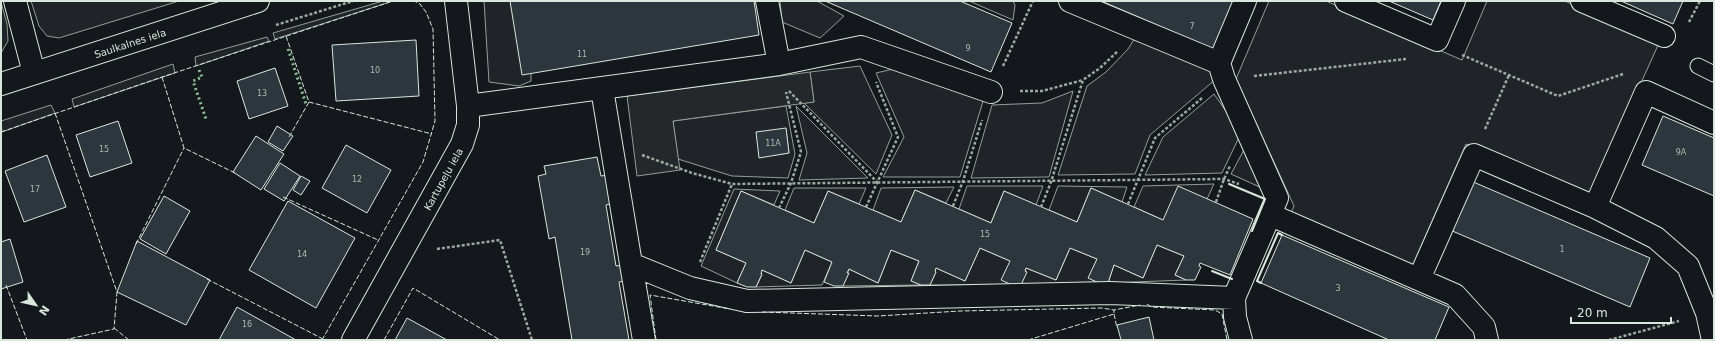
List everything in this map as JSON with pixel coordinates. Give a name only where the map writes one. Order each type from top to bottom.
[{"type":"street","points":[[14,1],[34,73]]},
{"type":"street","name":"Saulkalnes iela","points":[[1,84],[258,1]]},
{"type":"street","name":"Kartupeļu iela","points":[[353,340],[462,144],[468,124],[468,106],[456,1]]},
{"type":"street","points":[[767,1],[779,64]]},
{"type":"street","points":[[1070,1],[1134,28],[1221,71]]},
{"type":"street","points":[[1245,1],[1221,71],[1274,206],[1419,280],[1455,295],[1484,327],[1487,340]]},
{"type":"street","points":[[1346,1],[1437,40],[1454,1]]},
{"type":"street","points":[[1582,1],[1664,36]]},
{"type":"street","points":[[468,106],[779,64],[861,47],[991,92]]},
{"type":"street","points":[[602,89],[644,340]]},
{"type":"street","points":[[1595,207],[1646,92],[1714,123]]},
{"type":"street","points":[[1419,280],[1474,155],[1595,207],[1656,238],[1688,266],[1706,314],[1713,340]]},
{"type":"street","points":[[1241,340],[1235,317],[1234,298],[1274,206]]},
{"type":"street","points":[[631,264],[690,288],[747,301],[1110,293],[1234,298]]},
{"type":"lane","points":[[1698,66],[1714,74]]},
{"type":"path","points":[[953,206],[963,181],[991,92],[1033,1]]},
{"type":"path","points":[[1686,28],[1700,1]]},
{"type":"path","points":[[991,92],[1042,91],[1083,80],[1100,68],[1123,46],[1134,28]]},
{"type":"path","points":[[861,47],[898,136],[866,207]]},
{"type":"path","points":[[1457,53],[1558,96],[1629,72]]},
{"type":"path","points":[[1128,204],[1154,138],[1221,71],[1411,58]]},
{"type":"path","points":[[1474,155],[1509,75]]},
{"type":"path","points":[[1042,207],[1083,80]]},
{"type":"path","points":[[779,208],[791,183],[801,152],[785,87],[877,182]]},
{"type":"path","points":[[612,145],[692,173],[732,184],[963,181],[1051,182],[1137,179],[1224,179],[1274,206]]},
{"type":"path","points":[[1216,202],[1224,179]]},
{"type":"path","points":[[690,288],[732,184]]},
{"type":"path","points":[[432,249],[500,240],[532,340]]},
{"type":"path","points":[[1609,340],[1706,314]]},
{"type":"shaded area","points":[[31,1],[179,1],[59,38],[47,36],[39,26]]},
{"type":"shaded area","points":[[383,1],[390,2],[275,39],[273,33]]},
{"type":"shaded area","points":[[484,1],[510,1],[531,73],[531,81],[519,86],[489,82]]},
{"type":"shaded area","points":[[780,1],[817,1],[844,16],[820,38],[782,22]]},
{"type":"shaded area","points":[[969,1],[1013,1],[1015,5],[1013,20]]},
{"type":"shaded area","points":[[1269,1],[1326,1],[1462,60],[1487,1],[1565,1],[1659,43],[1591,194],[1466,144],[1411,269],[1288,219],[1294,206],[1236,79]]},
{"type":"shaded area","points":[[1,2],[7,24],[8,41],[1,53]]},
{"type":"shaded area","points":[[1136,36],[1213,65],[1216,79],[1150,135],[1135,174],[1058,175],[1087,86],[1106,72],[1128,49]]},
{"type":"shaded area","points":[[267,37],[269,41],[196,66],[195,57]]},
{"type":"shaded area","points":[[173,64],[175,73],[74,107],[72,99]]},
{"type":"shaded area","points":[[860,66],[892,135],[876,174],[804,103],[814,102],[810,72]]},
{"type":"shaded area","points":[[902,67],[984,98],[960,177],[883,177],[904,137],[876,73]]},
{"type":"shaded area","points":[[810,72],[814,102],[673,121],[680,170],[637,176],[627,96]]},
{"type":"shaded area","points":[[1073,91],[1049,177],[971,178],[992,105],[1042,103]]},
{"type":"shaded area","points":[[1214,94],[1241,133],[1222,173],[1145,175],[1163,137]]},
{"type":"shaded area","points":[[51,105],[55,113],[2,132],[1,121]]},
{"type":"shaded area","points":[[786,106],[795,154],[788,178],[732,176],[678,159],[673,121]],"holes":[[[786,129],[789,153],[760,157]]]},
{"type":"shaded area","points":[[796,106],[868,178],[799,180],[807,153]]},
{"type":"shaded area","points":[[1247,144],[1264,189],[1231,174]]},
{"type":"shaded area","points":[[1214,184],[1207,199],[1163,220],[1134,207],[1143,186]]},
{"type":"shaded area","points":[[967,186],[1043,186],[1036,205],[1004,191],[991,223],[959,209]]},
{"type":"shaded area","points":[[1058,186],[1127,187],[1122,202],[1091,188],[1077,222],[1049,210]]},
{"type":"shaded area","points":[[954,187],[946,203],[915,190],[901,222],[873,210],[881,188]]},
{"type":"shaded area","points":[[794,188],[866,188],[859,204],[828,191],[814,223],[785,210]]},
{"type":"shaded area","points":[[734,189],[780,191],[774,205],[741,191],[716,250],[746,263],[737,283],[701,266]]},
{"type":"shaded area","points":[[1157,245],[1184,256],[1175,275],[1186,280],[1108,283],[1114,265],[1143,278]]},
{"type":"shaded area","points":[[980,248],[1010,261],[1012,285],[930,285],[936,272],[936,268],[965,281]]},
{"type":"shaded area","points":[[1070,248],[1097,259],[1089,278],[1099,283],[1021,285],[1026,268],[1056,280]]},
{"type":"shaded area","points":[[805,250],[832,262],[822,285],[756,287],[762,275],[762,270],[791,283]]},
{"type":"shaded area","points":[[891,250],[919,261],[911,281],[921,285],[843,286],[849,269],[878,283]]},
{"type":"building","points":[[510,1],[754,1],[759,35],[522,75]]},
{"type":"building","points":[[825,1],[960,1],[1012,23],[991,72]]},
{"type":"building","points":[[1101,1],[1236,1],[1215,50]]},
{"type":"building","points":[[1389,1],[1441,1],[1433,20]]},
{"type":"building","points":[[1621,1],[1683,1],[1673,24]]},
{"type":"building","points":[[416,40],[419,96],[336,101],[332,45]]},
{"type":"building","points":[[275,68],[288,106],[249,119],[237,81]]},
{"type":"building","points":[[1663,116],[1714,138],[1714,196],[1642,165]]},
{"type":"building","points":[[118,121],[132,163],[90,177],[76,135]]},
{"type":"building","points":[[277,126],[293,136],[283,151],[268,142]]},
{"type":"building","points":[[786,128],[789,153],[759,158],[756,132]]},
{"type":"building","points":[[256,136],[284,154],[261,190],[233,172]]},
{"type":"building","points":[[346,145],[391,170],[367,213],[322,188]]},
{"type":"building","points":[[47,155],[66,207],[24,222],[5,171]]},
{"type":"building","points":[[597,157],[601,176],[608,175],[613,203],[606,205],[616,266],[622,265],[625,281],[619,282],[629,340],[572,340],[555,237],[549,239],[538,176],[546,174],[544,166]]},
{"type":"building","points":[[280,163],[300,176],[284,201],[264,189]]},
{"type":"building","points":[[301,176],[310,181],[301,195],[293,190]]},
{"type":"building","points":[[1471,181],[1650,258],[1630,307],[1450,230]]},
{"type":"building","points":[[1178,186],[1253,219],[1230,275],[1200,263],[1199,266],[1201,267],[1195,280],[1186,280],[1175,275],[1184,256],[1157,245],[1143,278],[1114,265],[1108,283],[1099,283],[1088,278],[1097,259],[1070,248],[1056,280],[1026,268],[1025,271],[1027,272],[1021,285],[1012,285],[1001,280],[1010,261],[980,248],[965,281],[936,268],[936,272],[930,285],[921,285],[911,281],[919,261],[891,250],[878,283],[849,269],[847,273],[849,273],[843,286],[834,286],[824,282],[832,262],[805,250],[791,283],[762,270],[762,274],[756,287],[747,287],[737,283],[746,263],[716,250],[741,191],[814,223],[828,191],[901,222],[915,190],[991,223],[1004,191],[1077,222],[1091,188],[1163,220]]},
{"type":"building","points":[[164,196],[190,211],[166,254],[140,239]]},
{"type":"building","points":[[288,201],[355,238],[316,308],[249,270]]},
{"type":"building","points":[[1282,235],[1449,307],[1435,340],[1389,340],[1261,283]]},
{"type":"building","points":[[10,239],[23,282],[1,289],[1,242]]},
{"type":"building","points":[[137,241],[210,280],[186,325],[117,292]]},
{"type":"building","points":[[237,307],[296,340],[219,340]]},
{"type":"building","points":[[1149,317],[1154,340],[1121,340],[1117,325]]},
{"type":"building","points":[[407,318],[447,340],[395,340]]},
{"type":"hedge","points":[[288,49],[306,104]]},
{"type":"hedge","points":[[199,70],[202,77],[193,81],[206,119]]},
{"type":"fence","points":[[1,132],[393,1]]},
{"type":"fence","points":[[322,340],[423,162],[435,121],[433,29],[426,12],[420,4],[414,1]]},
{"type":"fence","points":[[286,36],[309,102],[289,137]]},
{"type":"fence","points":[[162,77],[184,148],[235,173]]},
{"type":"fence","points":[[309,102],[432,134]]},
{"type":"fence","points":[[55,113],[117,292],[114,329],[64,340]]},
{"type":"fence","points":[[136,244],[184,148]]},
{"type":"fence","points":[[283,197],[378,240]]},
{"type":"fence","points":[[207,279],[323,339]]},
{"type":"fence","points":[[6,285],[27,340]]},
{"type":"fence","points":[[384,340],[413,288],[500,340]]},
{"type":"fence","points":[[656,340],[650,295],[730,309]]},
{"type":"fence","points":[[1147,304],[1151,307],[1215,310],[1222,314],[1227,340]]},
{"type":"fence","points":[[1028,340],[1114,314],[1114,310],[1140,305]]},
{"type":"fence","points":[[762,312],[878,316],[960,311],[1102,308],[1114,310]]},
{"type":"fence","points":[[1114,314],[1117,328]]},
{"type":"fence","points":[[114,328],[129,340]]},
{"type":"wall","points":[[1229,184],[1265,199],[1252,231]]},
{"type":"wall","points":[[1261,283],[1257,281],[1278,233],[1282,235]]},
{"type":"wall","points":[[1212,271],[1232,279]]}]
